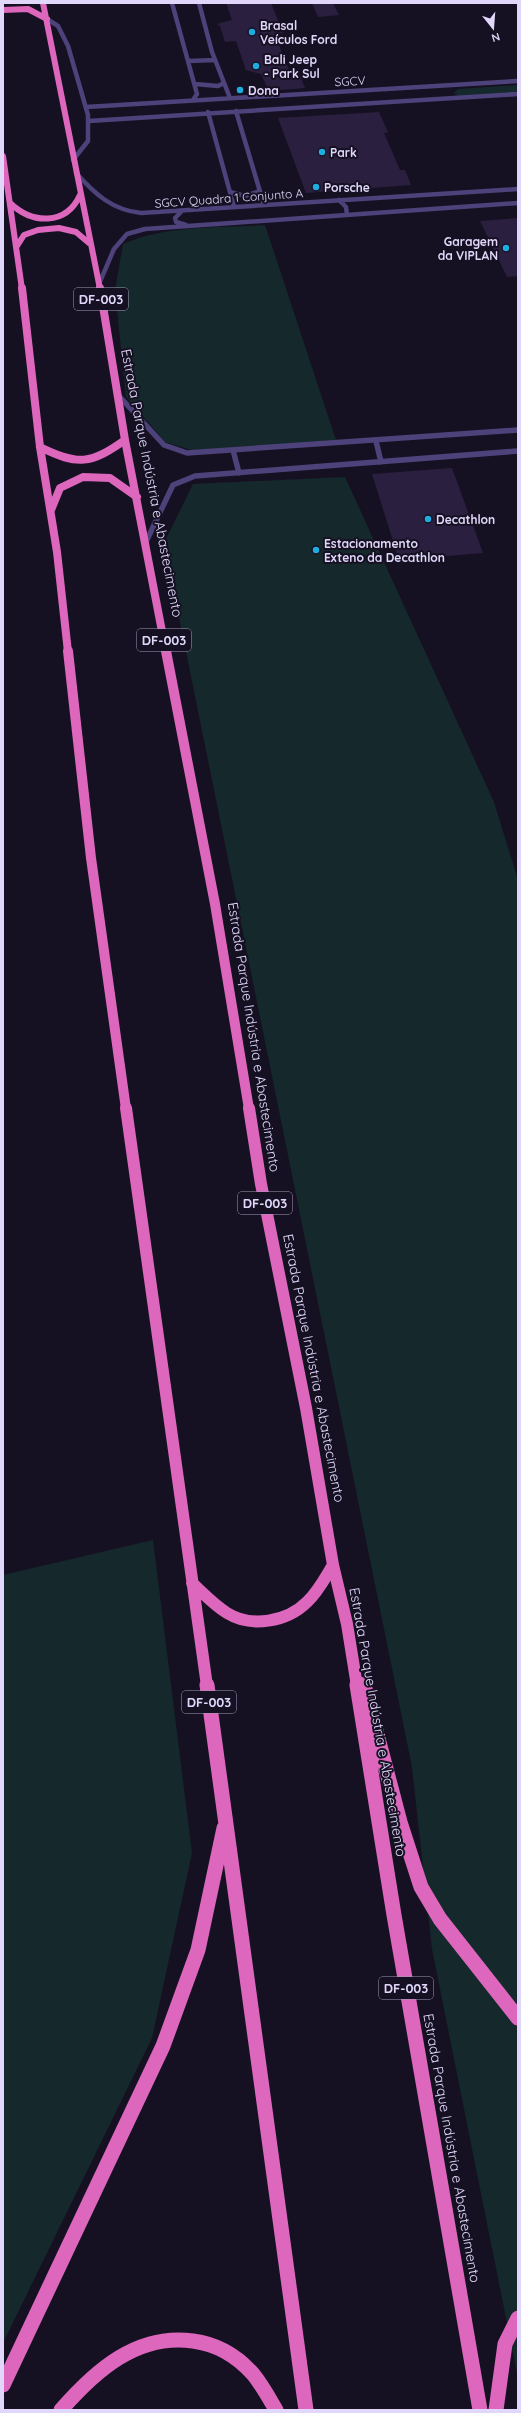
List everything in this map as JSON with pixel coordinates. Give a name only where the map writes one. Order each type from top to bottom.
[{"type":"highway","name":"Estrada Parque Indústria e Abastecimento","points":[[44,3],[73,160],[99,284],[119,396],[125,440],[215,904],[259,1168],[306,1408],[333,1565],[347,1624],[394,1916],[480,2410]]},
{"type":"highway","points":[[3,10],[28,9],[47,19]]},
{"type":"highway","name":"DF-003","points":[[3,156],[17,246],[40,447],[51,510],[91,858],[226,1820],[306,2410]]},
{"type":"highway","points":[[10,203],[26,216],[45,218],[63,215],[72,210],[78,204],[80,195]]},
{"type":"highway","points":[[17,246],[24,235],[38,230],[59,228],[76,232],[90,243]]},
{"type":"highway","points":[[40,447],[60,458],[71,461],[84,461],[104,455],[125,440]]},
{"type":"highway","points":[[51,510],[60,488],[71,481],[83,477],[110,478],[137,497]]},
{"type":"highway","points":[[192,1583],[228,1614],[252,1622],[279,1619],[301,1608],[318,1591],[333,1565]]},
{"type":"highway","points":[[347,1624],[400,1822],[421,1887],[440,1919],[518,2018]]},
{"type":"highway","points":[[3,2385],[164,2046],[198,1950],[226,1820]]},
{"type":"highway","points":[[496,2410],[505,2344],[518,2318]]},
{"type":"highway","points":[[61,2410],[80,2388],[117,2358],[150,2341],[186,2338],[220,2347],[237,2360],[253,2373],[276,2410]]},
{"type":"street","points":[[172,3],[188,53],[188,61],[197,94],[193,100]]},
{"type":"street","points":[[199,3],[210,52],[215,60],[230,98]]},
{"type":"street","points":[[47,19],[58,26],[67,41],[89,120],[89,137],[83,151],[73,160]]},
{"type":"street","points":[[188,61],[201,59],[215,60]]},
{"type":"street","name":"SGCV","points":[[89,120],[436,96],[451,92],[518,81]]},
{"type":"street","points":[[194,84],[207,86],[224,83]]},
{"type":"street","name":"SGCV","points":[[86,107],[294,94],[432,88],[451,92],[518,94]]},
{"type":"street","points":[[294,94],[299,106]]},
{"type":"street","points":[[163,102],[156,105],[154,110],[165,115]]},
{"type":"street","points":[[236,110],[264,205]]},
{"type":"street","points":[[208,112],[234,207]]},
{"type":"street","name":"SGCV Quadra 1 Conjunto A","points":[[76,173],[102,200],[117,209],[141,213],[518,189]]},
{"type":"street","points":[[230,192],[240,197],[254,196],[260,191]]},
{"type":"street","points":[[470,192],[477,205]]},
{"type":"street","points":[[339,200],[346,208],[347,215]]},
{"type":"street","name":"SGCV Quadra 1 Conjunto A","points":[[99,284],[114,249],[127,234],[145,229],[347,215],[458,204],[477,205],[518,203]]},
{"type":"street","points":[[182,211],[175,218],[176,222],[189,226]]},
{"type":"street","points":[[119,396],[164,445],[187,454],[518,430]]},
{"type":"street","points":[[376,441],[381,462]]},
{"type":"street","points":[[233,450],[239,473]]},
{"type":"street","points":[[145,544],[173,485],[195,476],[518,451]]},
{"type":"green space","points":[[518,85],[518,92],[458,96],[454,93],[458,89]]},
{"type":"green space","points":[[265,225],[336,440],[195,451],[165,442],[126,397],[115,290],[123,244],[157,233],[174,230]]},
{"type":"green space","points":[[345,477],[494,802],[518,880],[518,2378],[432,1949],[412,1767],[164,543],[193,484]]},
{"type":"green space","points":[[153,1540],[192,1853],[152,2038],[3,2343],[3,1575]]},
{"type":"building","points":[[226,3],[271,3],[283,33],[274,33],[289,70],[299,73],[305,88],[269,91],[261,74],[246,70],[236,41],[225,42],[220,26],[217,24],[232,20]]},
{"type":"building","points":[[312,3],[333,3],[339,15],[318,17]]},
{"type":"building","name":"Park","points":[[379,112],[388,132],[384,133],[400,170],[405,170],[411,185],[306,193],[278,118]]},
{"type":"building","name":"Garagem da VIPLAN","points":[[518,218],[518,276],[507,277],[480,221]]},
{"type":"building","name":"Decathlon","points":[[452,468],[483,553],[399,560],[372,474]]},
{"type":"place","name":"Brasal Veículos Ford","points":[[252,32]]},
{"type":"place","name":"Bali Jeep - Park Sul","points":[[256,66]]},
{"type":"place","name":"Dona","points":[[240,90]]},
{"type":"place","name":"Park","points":[[322,152]]},
{"type":"place","name":"Porsche","points":[[316,187]]},
{"type":"place","name":"Garagem da VIPLAN","points":[[506,248]]},
{"type":"place","name":"Decathlon","points":[[428,519]]},
{"type":"place","name":"Estacionamento Exteno da Decathlon","points":[[316,550]]}]
